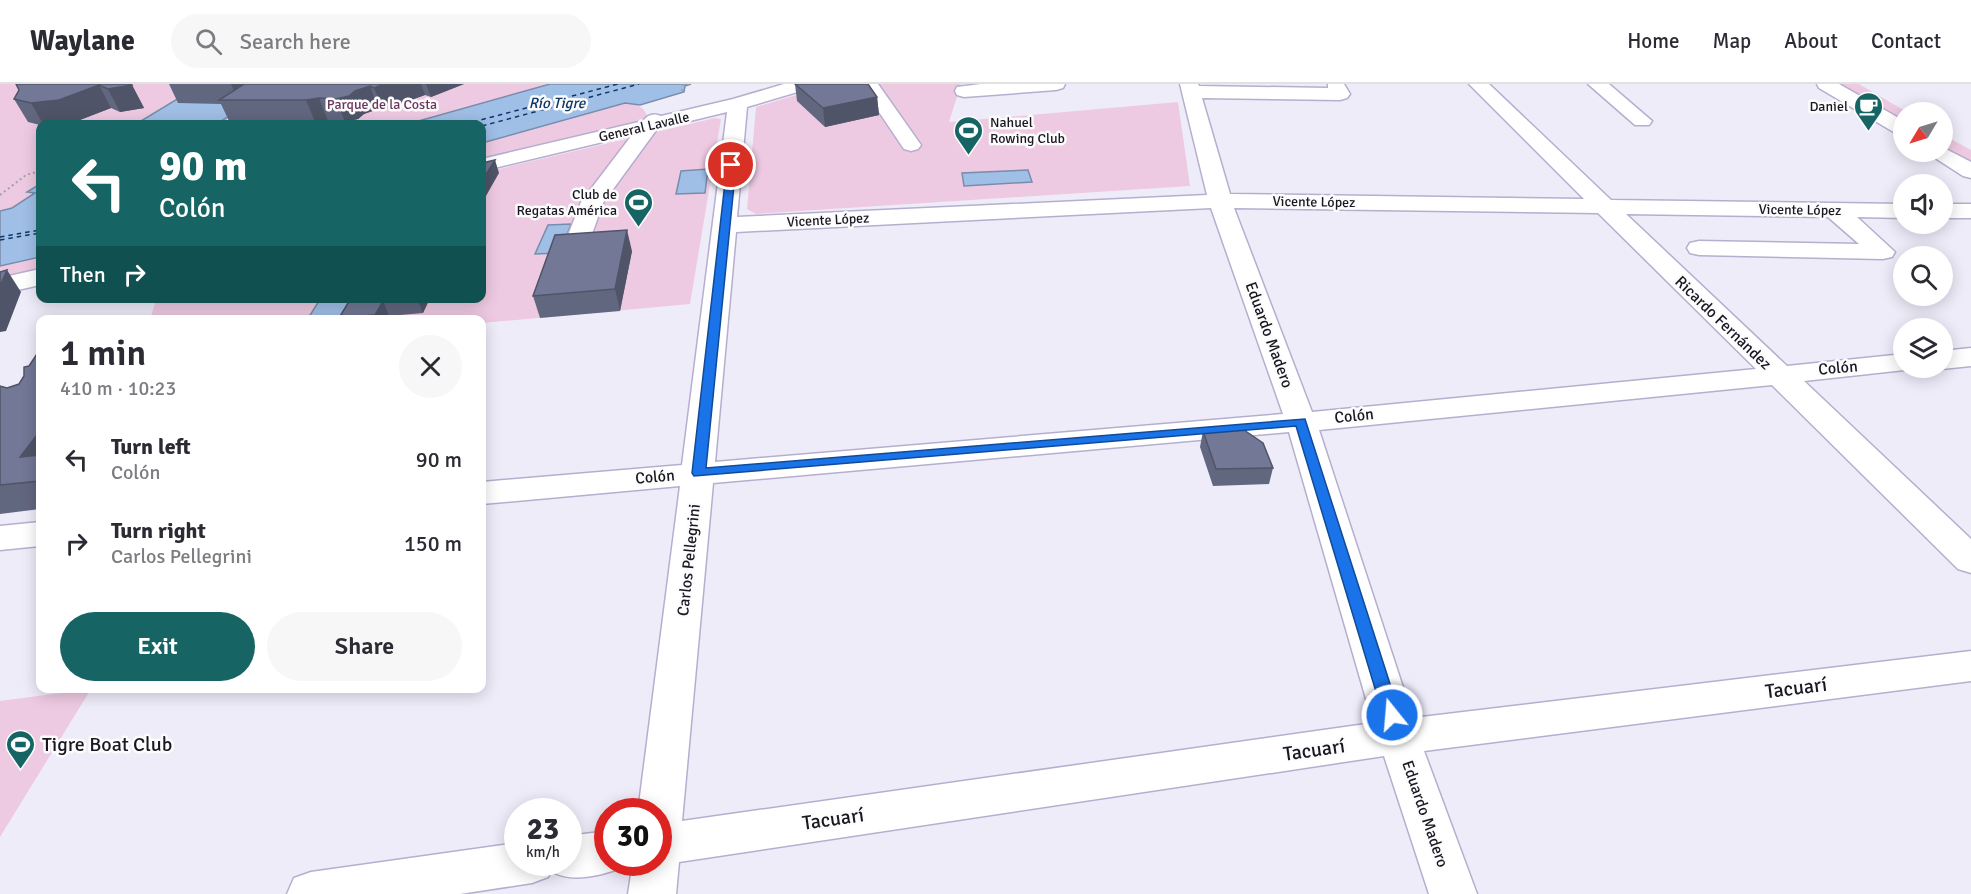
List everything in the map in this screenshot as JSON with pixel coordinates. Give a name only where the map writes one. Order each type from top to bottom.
[{"type":"street","points":[[694,115],[696,102],[759,84]]},
{"type":"street","name":"General Lavalle","points":[[486,164],[738,104],[804,84]]},
{"type":"street","points":[[868,84],[910,145]]},
{"type":"street","points":[[964,92],[1056,84]]},
{"type":"street","name":"Ricardo Fernández","points":[[1478,84],[1608,207],[1620,223],[1971,560]]},
{"type":"street","points":[[1597,84],[1642,121]]},
{"type":"street","points":[[1826,84],[1893,124]]},
{"type":"street","points":[[1190,88],[1340,94],[1336,86]]},
{"type":"street","name":"Eduardo Madero","points":[[1190,88],[1220,201],[1301,422],[1398,737],[1453,894]]},
{"type":"street","points":[[600,241],[577,243],[592,202],[638,139],[652,125],[655,117],[675,98]]},
{"type":"street","name":"Carlos Pellegrini","points":[[662,798],[738,104]]},
{"type":"street","points":[[1953,160],[1971,171]]},
{"type":"street","name":"Vicente López","points":[[725,225],[1220,201],[1893,211]]},
{"type":"street","points":[[1699,248],[1883,252],[1834,210]]},
{"type":"street","points":[[1953,211],[1971,212]]},
{"type":"street","points":[[0,286],[36,278]]},
{"type":"street","points":[[1953,359],[1971,357]]},
{"type":"street","name":"Colón","points":[[486,493],[1301,422],[1893,364]]},
{"type":"street","points":[[0,538],[36,534]]},
{"type":"street","name":"Tacuarí","points":[[672,842],[1398,737],[1971,666]]},
{"type":"street","points":[[311,894],[504,866]]},
{"type":"street","points":[[652,894],[654,876]]},
{"type":"path","points":[[675,98],[683,85],[689,84]]},
{"type":"path","points":[[228,120],[236,115]]},
{"type":"path","points":[[0,195],[26,176],[36,172]]},
{"type":"green space","points":[[0,84],[202,84],[143,120],[36,120],[36,187],[28,192],[36,194],[12,208],[0,211]]},
{"type":"green space","name":"Parque de la Costa","points":[[278,84],[545,84],[548,86],[423,120],[223,120]]},
{"type":"green space","name":"Nahuel Rowing Club","points":[[833,84],[961,84],[949,122],[1178,102],[1190,186],[756,214],[747,209],[756,107]]},
{"type":"green space","points":[[1832,84],[1859,84],[1893,104],[1893,121]]},
{"type":"green space","points":[[625,103],[641,107],[649,121],[486,160],[486,142]]},
{"type":"green space","points":[[715,118],[721,119],[690,304],[486,323],[486,315],[151,315],[155,303],[486,303],[486,172]]},
{"type":"green space","points":[[1953,140],[1971,150],[1971,167],[1953,156]]},
{"type":"green space","points":[[36,258],[36,274],[0,282],[0,266]]},
{"type":"green space","name":"Tigre Boat Club","points":[[61,693],[89,693],[0,837],[0,701]]},
{"type":"water","points":[[202,84],[278,84],[223,120],[143,120]]},
{"type":"water","name":"Río Tigre","points":[[550,84],[691,84],[685,86],[684,92],[640,105],[625,103],[486,142],[486,120],[422,120]]},
{"type":"water","points":[[708,169],[705,193],[676,194],[681,171]]},
{"type":"water","points":[[1028,170],[1032,182],[964,186],[962,173]]},
{"type":"water","points":[[36,186],[36,258],[0,266],[0,211],[12,208],[35,193],[27,192]]},
{"type":"water","points":[[571,224],[560,253],[535,254],[548,225]]},
{"type":"water","points":[[318,303],[355,303],[348,315],[310,315]]},
{"type":"building","points":[[16,84],[132,85],[108,89],[99,85],[59,100],[31,103],[14,99],[19,90]]},
{"type":"building","points":[[244,84],[384,84],[374,88],[370,86],[355,91],[349,96],[336,99],[219,100]]},
{"type":"building","points":[[795,84],[868,84],[877,97],[823,108]]},
{"type":"building","points":[[495,160],[486,175],[486,162]]},
{"type":"building","points":[[627,230],[615,289],[533,296],[555,235]]},
{"type":"building","points":[[7,270],[0,286],[0,272]]},
{"type":"building","points":[[348,303],[382,303],[375,315],[341,315]]},
{"type":"building","points":[[36,356],[36,436],[20,457],[36,455],[36,481],[0,485],[0,386],[7,388],[19,384],[24,376],[24,367],[29,366]]},
{"type":"building","points":[[1244,430],[1263,443],[1273,468],[1216,469],[1203,431]]},
{"type":"ferry route","points":[[480,120],[618,84]]},
{"type":"ferry route","points":[[486,125],[639,84]]},
{"type":"ferry route","points":[[0,237],[36,231]]},
{"type":"ferry route","points":[[0,240],[36,234]]},
{"type":"place","name":"Daniel","points":[[1869,132]]},
{"type":"place","name":"Nahuel Rowing Club","points":[[969,156]]},
{"type":"place","name":"Club de Regatas América","points":[[638,228]]},
{"type":"place","name":"Tigre Boat Club","points":[[21,770]]},
{"type":"route","points":[[731,165],[699,473],[1301,422],[1392,715]]}]
